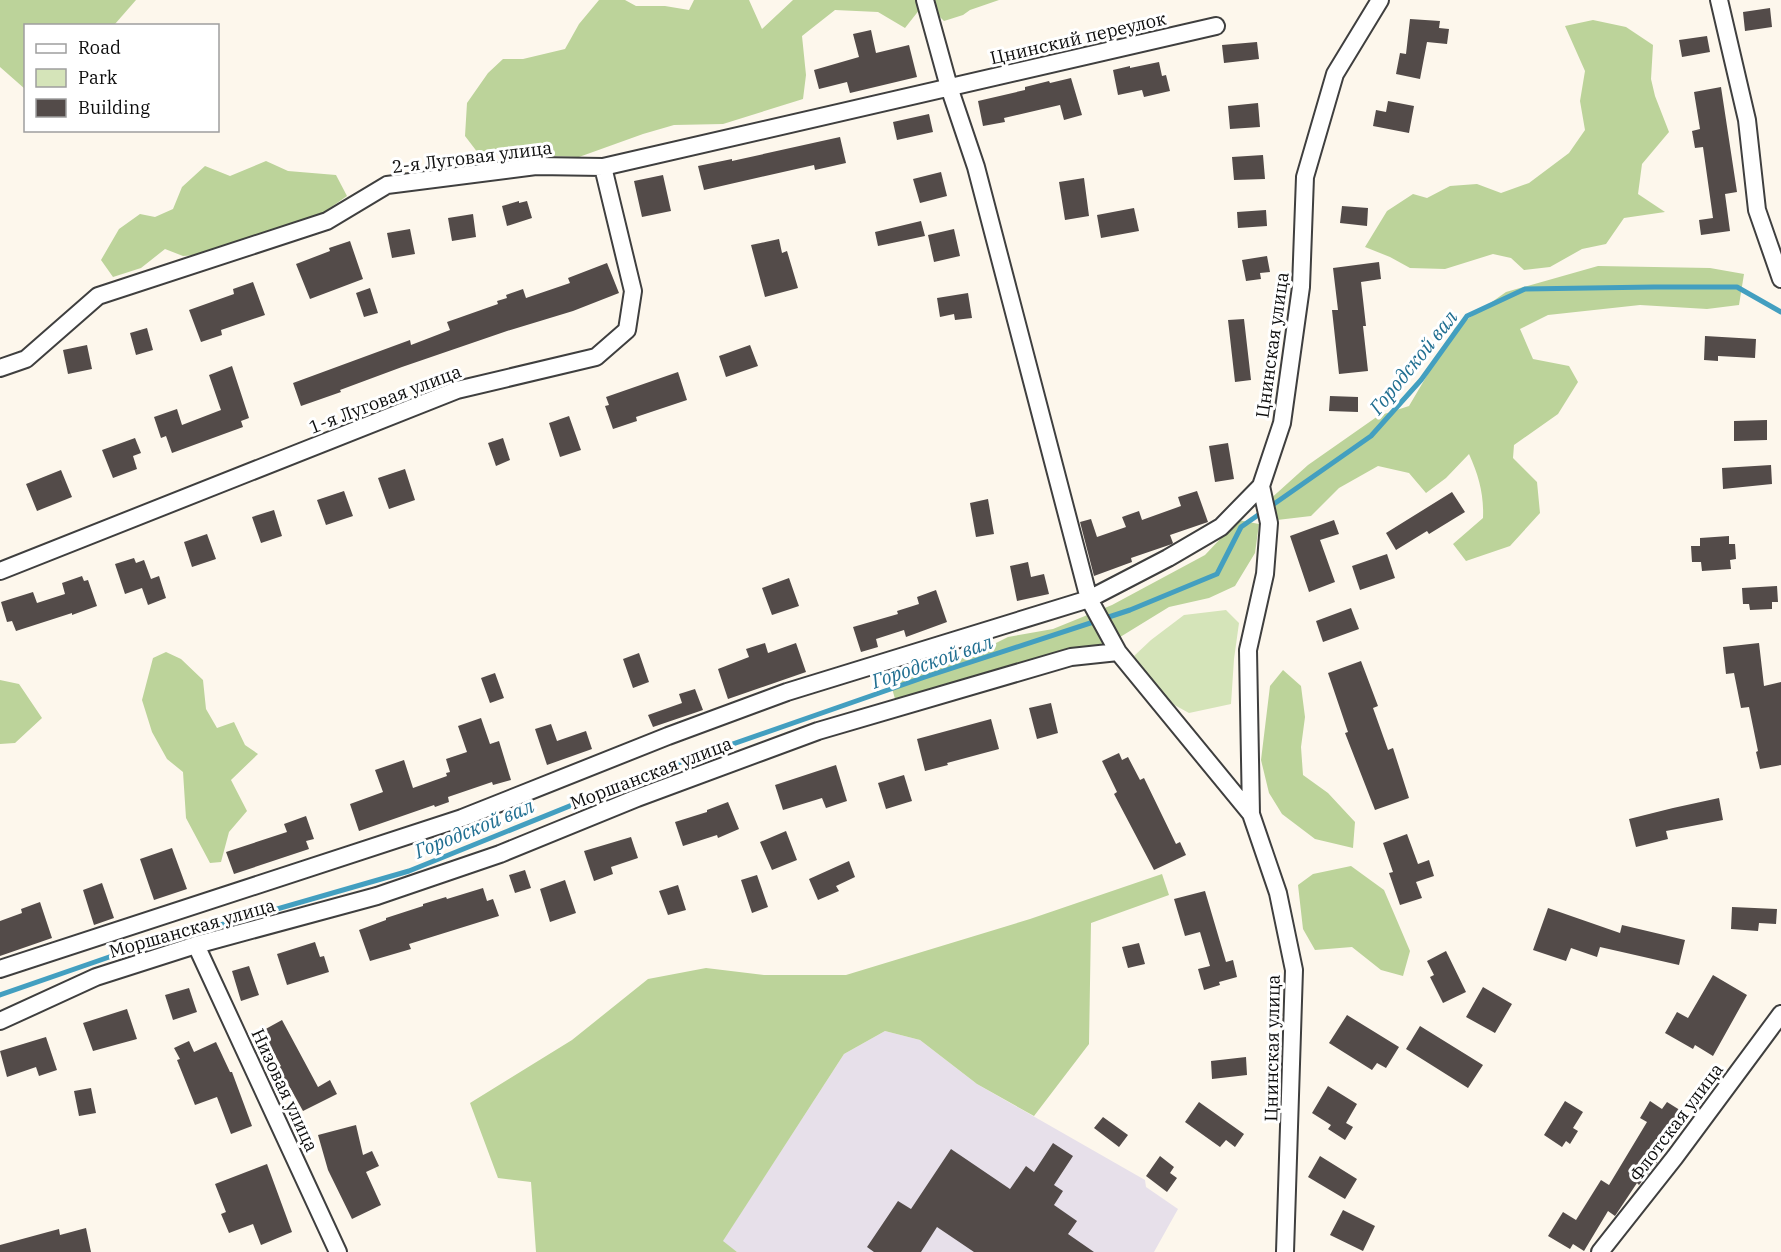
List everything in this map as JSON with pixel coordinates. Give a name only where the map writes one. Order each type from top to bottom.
[{"type":"street","name":"Цнинская улица","points":[[925,0],[949,87],[976,167],[1092,606],[1118,652],[1251,814]]},
{"type":"street","name":"Цнинская улица","points":[[1285,1252],[1294,970],[1278,893],[1251,814],[1248,650],[1265,574],[1269,523],[1261,486],[1282,423],[1301,287],[1305,177],[1335,74],[1380,0]]},
{"type":"street","points":[[1719,0],[1747,120],[1756,210],[1781,279]]},
{"type":"street","name":"Цнинский переулок","points":[[949,87],[1216,26]]},
{"type":"street","name":"2-я Луговая улица","points":[[0,368],[26,359],[98,296],[327,220],[387,185],[536,166],[603,167],[949,87]]},
{"type":"street","name":"1-я Луговая улица","points":[[0,571],[457,390],[596,357],[627,330],[633,291],[603,167]]},
{"type":"street","name":"Моршанская улица","points":[[0,969],[462,818],[668,736],[788,692],[1092,606],[1221,527],[1261,486]]},
{"type":"street","name":"Моршанская улица","points":[[0,1021],[96,977],[196,945],[378,896],[500,855],[638,798],[818,731],[1071,657],[1118,652]]},
{"type":"street","name":"Низовая улица","points":[[196,945],[338,1252]]},
{"type":"street","name":"Флотская улица","points":[[1600,1252],[1675,1157],[1781,1014]]},
{"type":"shaded area","points":[[885,1031],[920,1040],[977,1084],[1145,1180],[1146,1187],[1178,1209],[1154,1252],[737,1252],[722,1242],[844,1054]]},
{"type":"green space","points":[[0,0],[136,0],[115,24],[24,24],[24,88],[0,67]]},
{"type":"green space","points":[[599,0],[625,0],[636,6],[665,6],[689,10],[694,0],[749,0],[762,29],[793,0],[918,0],[920,9],[905,28],[878,12],[835,10],[802,36],[806,75],[803,99],[723,124],[674,125],[579,157],[478,153],[465,136],[467,103],[488,73],[503,59],[523,59],[565,49],[579,24]]},
{"type":"green space","points":[[928,0],[999,0],[944,21],[930,7]]},
{"type":"green space","points":[[1593,20],[1626,27],[1653,45],[1651,79],[1669,132],[1642,164],[1638,194],[1665,212],[1624,218],[1606,244],[1582,249],[1550,267],[1524,270],[1511,258],[1493,254],[1445,269],[1410,268],[1365,247],[1387,211],[1413,194],[1427,198],[1450,186],[1477,184],[1501,193],[1529,183],[1569,153],[1585,130],[1580,101],[1585,71],[1565,26]]},
{"type":"green space","points":[[266,161],[288,171],[336,175],[347,196],[320,215],[268,239],[198,255],[183,256],[165,249],[141,268],[113,277],[101,260],[119,229],[140,214],[155,217],[173,209],[182,187],[205,166],[230,176]]},
{"type":"green space","points":[[1598,266],[1710,268],[1744,274],[1739,305],[1707,309],[1640,305],[1548,315],[1520,329],[1533,359],[1569,366],[1578,382],[1558,414],[1514,445],[1513,458],[1537,482],[1540,513],[1510,546],[1466,561],[1453,544],[1483,518],[1480,486],[1469,454],[1446,478],[1426,493],[1409,473],[1378,466],[1339,488],[1311,516],[1277,520],[1268,501],[1308,465],[1378,416],[1409,406],[1455,328],[1506,292]]},
{"type":"green space","points":[[1238,520],[1259,524],[1255,553],[1235,586],[1209,598],[1169,607],[1112,642],[1083,653],[933,693],[895,699],[890,681],[915,670],[970,656],[1008,637],[1053,629],[1112,605],[1205,555]]},
{"type":"green space","points":[[1226,610],[1239,623],[1231,704],[1189,713],[1169,702],[1134,656],[1184,615]]},
{"type":"green space","points":[[166,652],[181,659],[203,680],[206,709],[217,728],[234,722],[245,745],[258,754],[231,780],[247,811],[229,832],[221,862],[210,863],[186,818],[183,772],[167,759],[152,732],[142,700],[153,658]]},
{"type":"green space","points":[[1283,670],[1301,686],[1305,717],[1301,747],[1303,775],[1328,793],[1355,822],[1353,848],[1315,839],[1282,814],[1269,793],[1261,760],[1270,686]]},
{"type":"green space","points":[[0,680],[19,684],[42,718],[15,743],[0,744]]},
{"type":"green space","points":[[1351,866],[1384,890],[1410,951],[1403,976],[1381,970],[1352,947],[1315,950],[1303,929],[1298,885],[1313,874]]},
{"type":"green space","points":[[1162,874],[1169,895],[1091,923],[1089,1044],[1034,1116],[977,1084],[920,1040],[885,1031],[844,1054],[723,1241],[737,1252],[536,1252],[531,1182],[498,1178],[470,1103],[572,1040],[648,979],[706,968],[764,975],[846,975],[1030,919]]},
{"type":"building","points":[[1770,8],[1772,27],[1745,31],[1743,12]]},
{"type":"building","points":[[1410,19],[1440,21],[1439,28],[1449,29],[1447,44],[1427,42],[1420,79],[1396,74],[1400,53],[1406,54]]},
{"type":"building","points":[[871,30],[876,53],[909,45],[917,77],[850,93],[847,82],[819,89],[814,70],[859,57],[853,34]]},
{"type":"building","points":[[1707,36],[1710,52],[1682,57],[1679,40]]},
{"type":"building","points":[[1257,42],[1259,59],[1224,63],[1222,45]]},
{"type":"building","points":[[1159,62],[1162,76],[1166,75],[1170,91],[1144,97],[1142,90],[1118,95],[1113,70]]},
{"type":"building","points":[[1071,78],[1082,115],[1064,120],[1060,105],[1004,118],[1005,122],[983,126],[978,101],[1025,90],[1025,87],[1049,81],[1050,83]]},
{"type":"building","points":[[1721,87],[1737,192],[1725,194],[1730,231],[1701,235],[1699,220],[1713,218],[1703,147],[1695,148],[1692,131],[1700,129],[1694,92]]},
{"type":"building","points":[[1388,101],[1414,106],[1409,133],[1373,126],[1376,110],[1386,112]]},
{"type":"building","points":[[1258,103],[1260,127],[1230,129],[1228,106]]},
{"type":"building","points":[[929,114],[933,132],[897,140],[893,122]]},
{"type":"building","points":[[840,137],[846,163],[815,170],[814,165],[704,190],[698,166],[732,159],[732,161]]},
{"type":"building","points":[[1263,155],[1265,179],[1234,180],[1232,157]]},
{"type":"building","points":[[941,172],[947,196],[920,203],[913,179]]},
{"type":"building","points":[[663,175],[671,211],[642,217],[634,181]]},
{"type":"building","points":[[1084,178],[1089,216],[1065,220],[1059,182]]},
{"type":"building","points":[[519,201],[519,203],[527,201],[532,218],[507,226],[502,206]]},
{"type":"building","points":[[1342,206],[1368,208],[1367,226],[1340,223]]},
{"type":"building","points":[[1134,208],[1139,231],[1101,238],[1097,215]]},
{"type":"building","points":[[1266,210],[1267,226],[1238,228],[1237,212]]},
{"type":"building","points":[[473,214],[476,237],[452,241],[448,218]]},
{"type":"building","points":[[921,221],[925,236],[878,246],[875,232]]},
{"type":"building","points":[[410,229],[415,254],[392,258],[387,233]]},
{"type":"building","points":[[954,229],[960,256],[934,262],[928,235]]},
{"type":"building","points":[[779,239],[782,253],[787,251],[798,288],[765,297],[751,245]]},
{"type":"building","points":[[350,241],[363,279],[310,299],[296,264]]},
{"type":"building","points":[[1267,256],[1270,272],[1260,273],[1261,279],[1246,281],[1242,260]]},
{"type":"building","points":[[1379,262],[1381,279],[1361,282],[1368,371],[1339,374],[1332,310],[1338,310],[1333,268]]},
{"type":"building","points":[[607,263],[619,293],[573,311],[402,367],[301,406],[293,383],[410,340],[411,345],[450,330],[447,322],[498,304],[497,301],[507,298],[506,295],[523,289],[526,298],[570,283],[568,278]]},
{"type":"building","points":[[253,282],[265,315],[221,330],[222,335],[201,342],[189,310],[234,294],[233,289]]},
{"type":"building","points":[[370,288],[378,313],[364,317],[356,293]]},
{"type":"building","points":[[968,293],[972,318],[955,320],[954,314],[940,317],[937,298]]},
{"type":"building","points":[[1244,319],[1251,380],[1235,382],[1228,320]]},
{"type":"building","points":[[147,328],[153,350],[136,355],[130,333]]},
{"type":"building","points":[[1705,336],[1756,339],[1755,358],[1718,356],[1718,361],[1704,360]]},
{"type":"building","points":[[87,345],[92,369],[68,374],[63,350]]},
{"type":"building","points":[[750,345],[758,366],[726,377],[719,356]]},
{"type":"building","points":[[232,366],[249,418],[241,421],[243,427],[172,453],[166,436],[161,438],[154,417],[177,409],[182,425],[221,410],[209,375]]},
{"type":"building","points":[[678,372],[687,400],[636,417],[637,421],[613,429],[605,406],[609,405],[606,397]]},
{"type":"building","points":[[1330,396],[1358,397],[1358,412],[1329,411]]},
{"type":"building","points":[[569,416],[581,450],[560,457],[549,423]]},
{"type":"building","points":[[1767,420],[1767,440],[1734,441],[1734,421]]},
{"type":"building","points":[[135,438],[141,453],[133,456],[137,469],[113,478],[102,450]]},
{"type":"building","points":[[503,438],[510,460],[496,466],[488,443]]},
{"type":"building","points":[[1228,443],[1234,479],[1215,482],[1209,446]]},
{"type":"building","points":[[1771,465],[1772,484],[1723,489],[1722,468]]},
{"type":"building","points":[[405,469],[415,500],[389,509],[378,478]]},
{"type":"building","points":[[61,470],[72,497],[37,511],[26,484]]},
{"type":"building","points":[[344,491],[353,516],[326,525],[317,500]]},
{"type":"building","points":[[1197,491],[1208,522],[1170,535],[1172,544],[1131,558],[1132,562],[1094,576],[1080,522],[1091,519],[1097,537],[1126,527],[1122,517],[1139,511],[1142,520],[1181,506],[1178,497]]},
{"type":"building","points":[[1452,492],[1465,512],[1429,534],[1427,531],[1396,550],[1386,533]]},
{"type":"building","points":[[988,499],[994,534],[976,537],[970,503]]},
{"type":"building","points":[[274,510],[282,536],[261,543],[252,517]]},
{"type":"building","points":[[1334,520],[1339,534],[1320,540],[1335,582],[1309,592],[1290,536]]},
{"type":"building","points":[[207,534],[216,559],[192,567],[184,542]]},
{"type":"building","points":[[1729,536],[1729,544],[1735,544],[1736,559],[1730,560],[1731,569],[1702,571],[1701,562],[1692,562],[1691,546],[1700,546],[1700,538]]},
{"type":"building","points":[[1387,554],[1395,578],[1360,590],[1352,566]]},
{"type":"building","points":[[134,558],[136,563],[144,560],[151,579],[159,576],[166,598],[148,605],[142,588],[125,594],[115,564]]},
{"type":"building","points":[[1028,562],[1031,577],[1044,574],[1049,594],[1017,601],[1010,566]]},
{"type":"building","points":[[82,576],[84,581],[88,580],[97,606],[16,631],[12,621],[7,622],[1,602],[33,592],[37,603],[65,594],[62,583]]},
{"type":"building","points":[[789,578],[799,606],[772,615],[762,588]]},
{"type":"building","points":[[1777,586],[1778,602],[1772,602],[1772,609],[1750,610],[1749,604],[1743,604],[1742,588]]},
{"type":"building","points":[[936,590],[947,622],[906,637],[904,630],[876,639],[878,647],[861,652],[853,627],[898,614],[897,611],[919,604],[917,597]]},
{"type":"building","points":[[1351,608],[1359,629],[1323,642],[1316,621]]},
{"type":"building","points":[[765,643],[768,653],[796,643],[806,672],[728,699],[718,669],[749,657],[746,649]]},
{"type":"building","points":[[1759,643],[1764,686],[1781,682],[1781,765],[1760,769],[1749,707],[1741,708],[1734,673],[1726,674],[1723,647]]},
{"type":"building","points":[[639,653],[649,682],[633,688],[623,659]]},
{"type":"building","points":[[1361,661],[1378,706],[1373,708],[1388,750],[1393,748],[1409,798],[1375,810],[1345,733],[1348,732],[1328,673]]},
{"type":"building","points":[[495,673],[504,698],[490,703],[481,678]]},
{"type":"building","points":[[695,689],[703,710],[653,727],[648,715],[682,703],[679,694]]},
{"type":"building","points":[[1051,703],[1058,733],[1037,739],[1029,708]]},
{"type":"building","points":[[481,718],[490,744],[499,741],[511,780],[493,785],[492,782],[448,797],[449,802],[359,831],[350,804],[383,792],[375,770],[404,760],[413,788],[447,776],[446,773],[450,772],[446,759],[467,752],[458,726]]},
{"type":"building","points":[[991,719],[999,749],[925,771],[917,739]]},
{"type":"building","points":[[551,724],[557,741],[586,731],[592,749],[547,765],[535,729]]},
{"type":"building","points":[[1119,753],[1122,760],[1128,757],[1140,780],[1144,778],[1176,844],[1180,842],[1186,855],[1154,870],[1114,794],[1117,792],[1102,761]]},
{"type":"building","points":[[836,765],[847,801],[826,808],[822,798],[783,810],[775,785]]},
{"type":"building","points":[[904,775],[912,801],[886,809],[878,783]]},
{"type":"building","points":[[1719,798],[1723,820],[1666,831],[1668,839],[1636,847],[1629,819]]},
{"type":"building","points":[[728,802],[739,829],[718,838],[717,835],[683,846],[675,822],[707,812],[707,810]]},
{"type":"building","points":[[306,816],[314,839],[306,841],[309,849],[234,874],[226,852],[287,832],[284,824]]},
{"type":"building","points":[[786,831],[797,860],[772,870],[760,842]]},
{"type":"building","points":[[1407,834],[1418,864],[1429,860],[1434,876],[1416,882],[1422,898],[1400,905],[1389,873],[1393,872],[1383,843]]},
{"type":"building","points":[[631,837],[638,858],[611,867],[613,874],[594,881],[584,851]]},
{"type":"building","points":[[172,848],[187,889],[154,900],[140,859]]},
{"type":"building","points":[[849,861],[855,877],[836,886],[839,891],[818,900],[809,879]]},
{"type":"building","points":[[525,870],[531,888],[515,893],[509,875]]},
{"type":"building","points":[[757,875],[768,907],[752,913],[741,880]]},
{"type":"building","points":[[565,880],[576,913],[550,922],[540,889]]},
{"type":"building","points":[[102,883],[114,918],[94,925],[83,890]]},
{"type":"building","points":[[678,885],[686,910],[668,915],[659,891]]},
{"type":"building","points":[[483,888],[487,901],[493,899],[499,916],[409,944],[411,949],[370,961],[359,930],[423,906],[423,904]]},
{"type":"building","points":[[1205,891],[1226,962],[1233,960],[1237,977],[1219,982],[1220,985],[1204,990],[1198,969],[1210,966],[1200,932],[1185,936],[1174,899]]},
{"type":"building","points":[[40,902],[52,938],[0,956],[0,921],[22,913],[21,909]]},
{"type":"building","points":[[1732,907],[1777,909],[1776,924],[1759,923],[1758,931],[1731,929]]},
{"type":"building","points":[[1548,908],[1620,933],[1622,925],[1685,940],[1679,965],[1600,947],[1597,957],[1571,948],[1566,961],[1533,950]]},
{"type":"building","points":[[315,942],[320,957],[324,956],[329,972],[287,985],[277,954]]},
{"type":"building","points":[[1139,943],[1145,964],[1128,968],[1122,947]]},
{"type":"building","points":[[1446,951],[1466,992],[1443,1003],[1430,977],[1434,975],[1427,961]]},
{"type":"building","points":[[249,966],[259,995],[241,1001],[232,971]]},
{"type":"building","points":[[1713,975],[1747,995],[1713,1056],[1695,1045],[1693,1049],[1665,1033],[1677,1012],[1688,1018]]},
{"type":"building","points":[[1483,987],[1512,1004],[1495,1033],[1466,1017]]},
{"type":"building","points":[[189,988],[197,1012],[173,1020],[165,995]]},
{"type":"building","points":[[127,1009],[137,1039],[93,1051],[83,1023]]},
{"type":"building","points":[[1347,1015],[1399,1047],[1386,1068],[1377,1063],[1372,1070],[1329,1043]]},
{"type":"building","points":[[282,1020],[318,1087],[330,1080],[337,1094],[303,1111],[288,1084],[286,1085],[278,1068],[281,1066],[262,1031]]},
{"type":"building","points":[[1420,1026],[1483,1065],[1468,1088],[1406,1049]]},
{"type":"building","points":[[46,1037],[57,1070],[39,1076],[36,1067],[7,1077],[0,1051]]},
{"type":"building","points":[[189,1041],[194,1052],[216,1042],[232,1072],[252,1126],[231,1134],[217,1097],[195,1105],[177,1060],[180,1059],[174,1048]]},
{"type":"building","points":[[1246,1057],[1247,1075],[1212,1079],[1211,1061]]},
{"type":"building","points":[[1328,1086],[1357,1104],[1346,1123],[1353,1127],[1345,1140],[1328,1129],[1331,1125],[1312,1113]]},
{"type":"building","points":[[91,1088],[96,1113],[79,1116],[74,1091]]},
{"type":"building","points":[[1565,1101],[1583,1112],[1573,1128],[1578,1131],[1570,1144],[1566,1141],[1562,1147],[1544,1135]]},
{"type":"building","points":[[1650,1101],[1662,1109],[1667,1102],[1683,1112],[1656,1158],[1659,1160],[1639,1185],[1637,1183],[1615,1216],[1608,1211],[1584,1251],[1573,1244],[1570,1249],[1548,1236],[1563,1212],[1576,1220],[1601,1180],[1609,1185],[1647,1122],[1640,1118]]},
{"type":"building","points":[[1199,1102],[1244,1134],[1235,1147],[1226,1140],[1220,1147],[1185,1122]]},
{"type":"building","points":[[1103,1117],[1128,1135],[1119,1147],[1094,1128]]},
{"type":"building","points":[[356,1125],[363,1155],[372,1151],[379,1166],[366,1172],[381,1205],[352,1219],[328,1170],[318,1135]]},
{"type":"building","points":[[1053,1143],[1073,1156],[1054,1185],[1063,1191],[1054,1205],[1077,1221],[1068,1234],[1094,1252],[974,1252],[937,1227],[921,1252],[874,1252],[867,1247],[898,1201],[911,1209],[951,1149],[1010,1189],[1026,1166],[1034,1172]]},
{"type":"building","points":[[1160,1156],[1174,1167],[1170,1173],[1177,1178],[1167,1192],[1146,1176]]},
{"type":"building","points":[[1320,1156],[1357,1179],[1345,1199],[1308,1177]]},
{"type":"building","points":[[267,1164],[292,1232],[261,1245],[253,1224],[229,1233],[221,1214],[226,1212],[215,1184]]},
{"type":"building","points":[[1343,1210],[1375,1226],[1363,1251],[1330,1235]]},
{"type":"building","points":[[86,1228],[91,1252],[0,1252],[0,1245],[59,1229],[60,1235]]},
{"type":"waterway","name":"Городской вал","points":[[0,995],[138,947],[409,871],[661,769],[925,677],[1130,610],[1217,574],[1241,527],[1371,436],[1421,380],[1467,316],[1525,289],[1737,287],[1781,312]]}]
